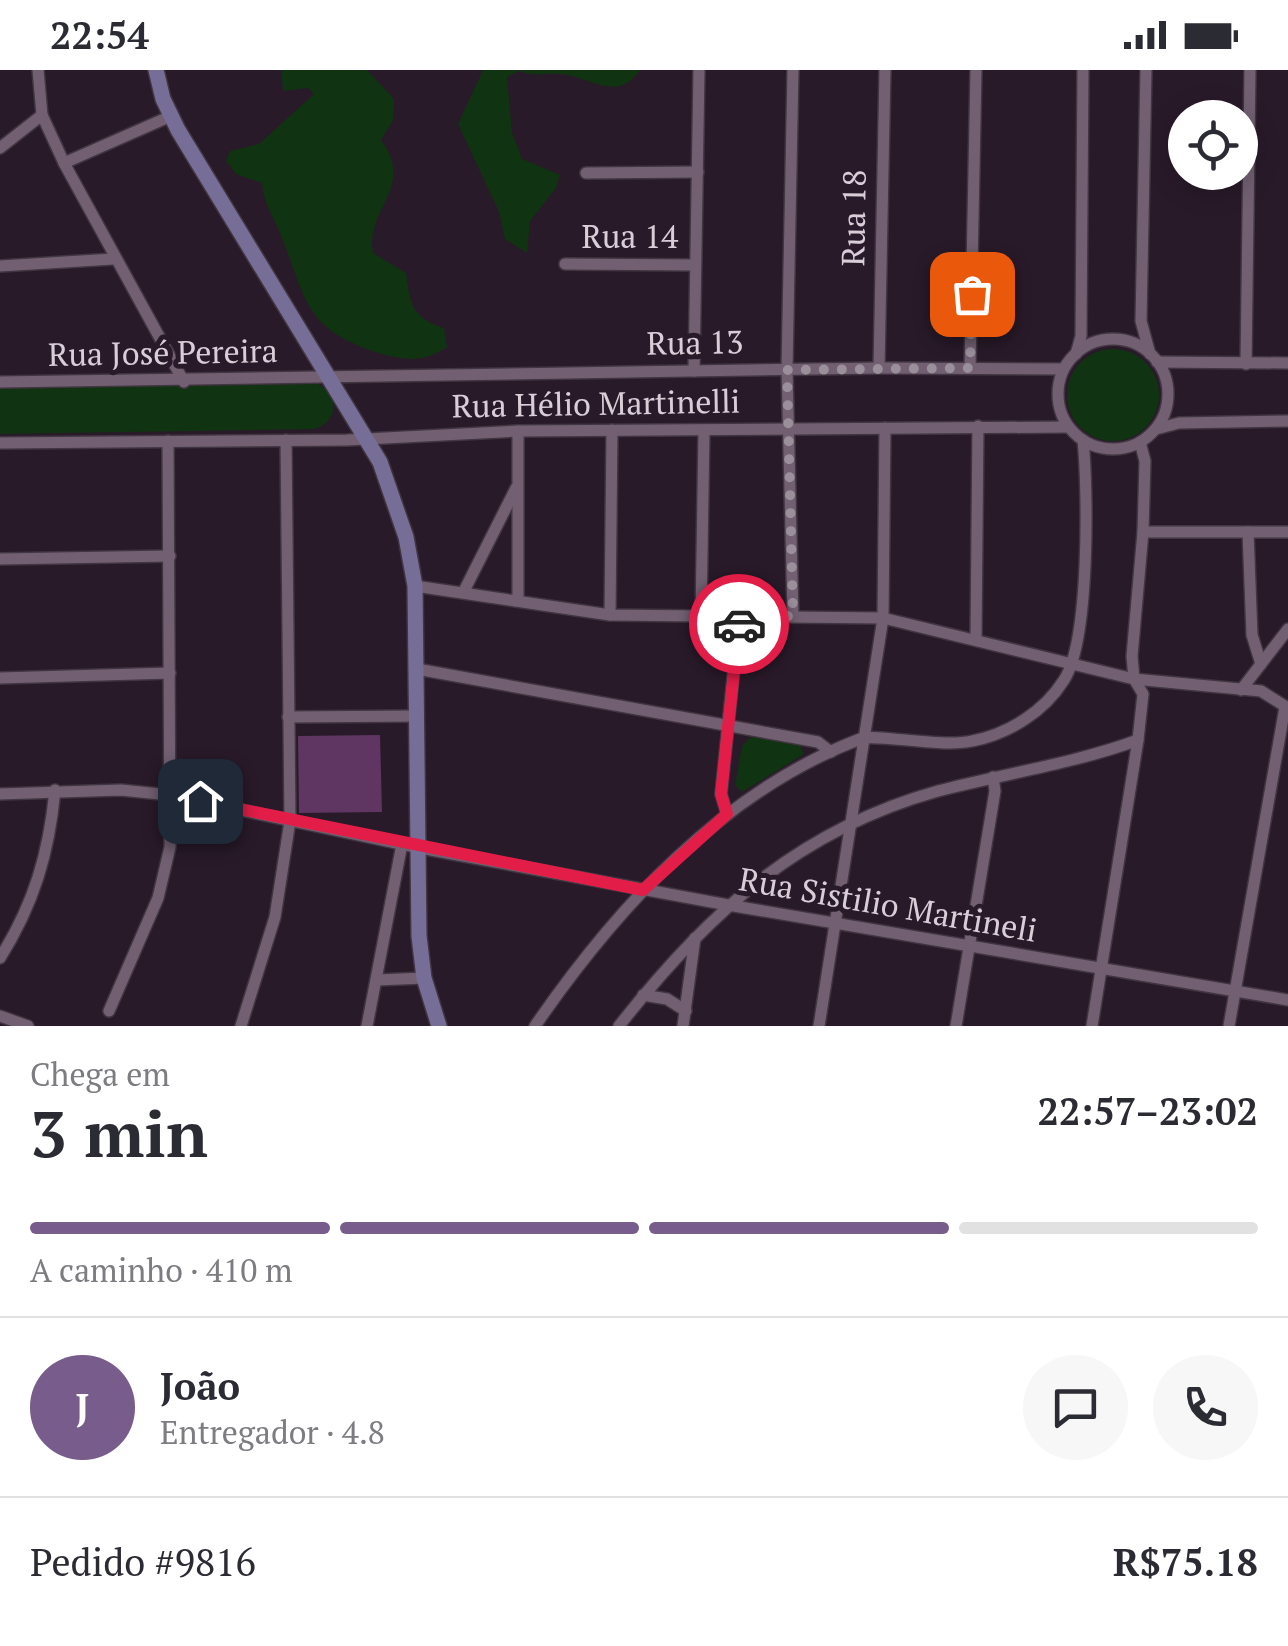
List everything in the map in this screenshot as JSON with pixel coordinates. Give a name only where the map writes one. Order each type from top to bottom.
[{"type":"main road","points":[[156,70],[172,116],[364,435],[393,496],[415,586],[424,978],[439,1026]]},
{"type":"street","points":[[38,70],[42,114],[64,163],[184,382]]},
{"type":"street","points":[[694,370],[699,70]]},
{"type":"street","points":[[793,70],[787,370],[793,616]]},
{"type":"street","name":"Rua 18","points":[[878,368],[885,70]]},
{"type":"street","points":[[970,368],[976,70]]},
{"type":"street","points":[[1076,354],[1082,320],[1084,70]]},
{"type":"street","points":[[1146,70],[1141,321],[1154,358],[1168,390],[1166,410],[1156,429],[1140,442],[1110,449],[1083,440],[1068,427],[1058,400],[1063,369],[1076,354],[1093,344],[1113,340],[1133,344],[1154,358],[1288,364]]},
{"type":"street","points":[[1246,364],[1250,70]]},
{"type":"street","points":[[0,148],[42,114]]},
{"type":"street","points":[[64,163],[172,116]]},
{"type":"street","points":[[586,173],[698,172]]},
{"type":"street","points":[[0,266],[113,258]]},
{"type":"street","name":"Rua 14","points":[[565,264],[695,265]]},
{"type":"street","name":"Rua 13","points":[[328,379],[694,370],[1063,369]]},
{"type":"street","name":"Rua José Pereira","points":[[0,382],[328,379]]},
{"type":"street","points":[[1156,429],[1179,423],[1288,421]]},
{"type":"street","points":[[976,638],[978,426]]},
{"type":"street","name":"Rua Hélio Martinelli","points":[[0,443],[286,440],[518,431],[1068,427]]},
{"type":"street","points":[[819,1026],[855,819],[883,618],[885,428]]},
{"type":"street","points":[[610,615],[612,430]]},
{"type":"street","points":[[701,617],[704,430]]},
{"type":"street","points":[[518,431],[518,600]]},
{"type":"street","points":[[241,1026],[274,917],[290,821],[286,440]]},
{"type":"street","points":[[536,1026],[643,890],[727,814],[771,784],[865,737],[941,746],[1004,732],[1031,716],[1054,692],[1065,680],[1070,662],[1084,568],[1083,440]]},
{"type":"street","points":[[109,1011],[158,898],[170,847],[168,441]]},
{"type":"street","points":[[1092,1026],[1144,694],[1134,679],[1132,656],[1143,532],[1144,461],[1140,442]]},
{"type":"street","points":[[464,592],[519,482]]},
{"type":"street","points":[[1143,532],[1288,532]]},
{"type":"street","points":[[1248,532],[1252,635],[1262,664]]},
{"type":"street","points":[[0,559],[170,556]]},
{"type":"street","points":[[415,586],[610,615],[883,618],[1134,679],[1261,691],[1287,708],[1229,1026]]},
{"type":"street","points":[[727,814],[721,794],[740,618]]},
{"type":"street","points":[[1240,690],[1288,629]]},
{"type":"street","points":[[417,670],[818,742],[832,752]]},
{"type":"street","points":[[0,678],[170,673]]},
{"type":"street","points":[[288,717],[418,716]]},
{"type":"street","points":[[619,1026],[696,938],[764,873],[855,819],[1138,740]]},
{"type":"street","points":[[956,1026],[995,791],[993,778]]},
{"type":"street","points":[[0,958],[36,892],[51,834],[56,790]]},
{"type":"street","name":"Rua Sistilio Martineli","points":[[0,794],[56,790],[170,794],[420,848],[728,906],[837,921],[1288,1000]]},
{"type":"street","points":[[368,1026],[402,844]]},
{"type":"street","points":[[684,1026],[696,938]]},
{"type":"street","points":[[377,980],[424,978]]},
{"type":"street","points":[[643,995],[667,999],[686,1010]]},
{"type":"street","points":[[0,1016],[28,1026]]},
{"type":"green space","points":[[281,70],[367,70],[394,99],[393,120],[381,140],[390,157],[392,185],[372,237],[373,253],[406,273],[414,308],[425,320],[444,328],[447,347],[439,352],[416,359],[391,356],[356,345],[322,323],[303,294],[266,203],[262,183],[236,174],[226,161],[230,151],[259,144],[314,94],[308,88],[283,91]]},
{"type":"green space","points":[[483,70],[640,70],[631,80],[613,87],[560,74],[519,71],[507,77],[512,133],[522,159],[560,175],[556,188],[530,221],[527,253],[505,239],[499,212],[458,124]]},
{"type":"green space","points":[[1113,349],[1130,353],[1145,363],[1155,378],[1159,395],[1155,412],[1145,427],[1130,437],[1113,441],[1096,437],[1081,427],[1071,412],[1067,395],[1071,378],[1081,363],[1096,353]]},
{"type":"green space","points":[[318,384],[330,395],[334,408],[329,420],[315,429],[0,434],[0,388]]},
{"type":"green space","points":[[751,737],[798,741],[804,754],[742,792],[735,785],[742,746]]},
{"type":"building","points":[[380,735],[382,812],[299,813],[298,736]]},
{"type":"way so far","points":[[739,624],[740,618],[793,616],[787,370],[970,368],[972,294]]},
{"type":"route","points":[[200,801],[643,890],[727,814],[721,794],[739,624]]}]
